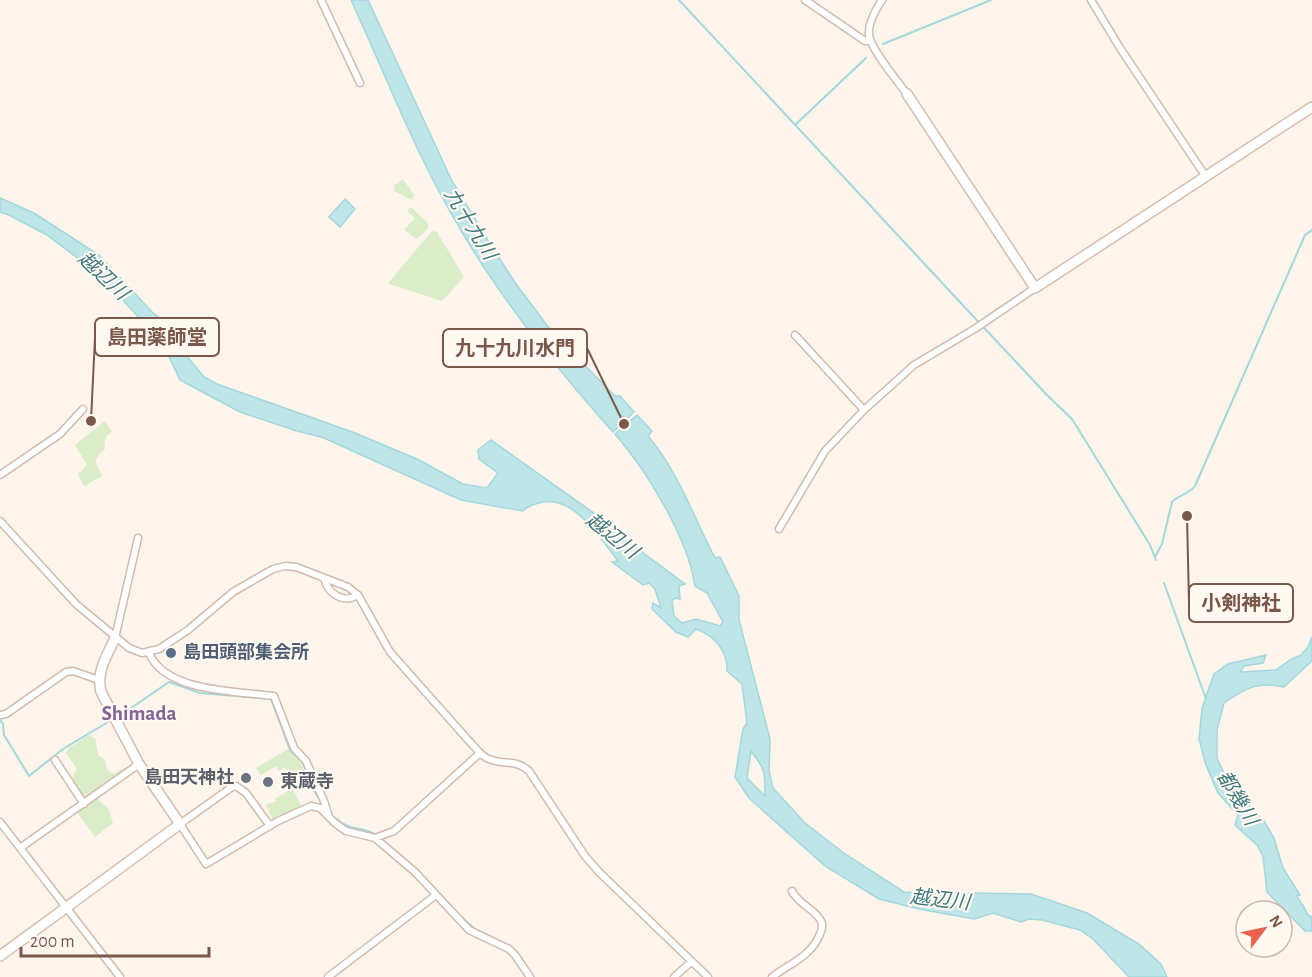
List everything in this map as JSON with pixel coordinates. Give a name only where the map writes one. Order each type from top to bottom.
[{"type":"street","points":[[321,0],[360,83]]},
{"type":"street","points":[[805,0],[865,41],[870,41]]},
{"type":"street","points":[[882,0],[869,28],[870,41],[1035,288]]},
{"type":"street","points":[[1091,0],[1120,48],[1206,177]]},
{"type":"street","points":[[779,529],[825,451],[864,410],[914,365],[976,328],[1312,107]]},
{"type":"street","points":[[795,334],[864,410]]},
{"type":"street","points":[[0,475],[60,434],[83,409]]},
{"type":"street","points":[[0,521],[76,604],[135,651],[149,653],[159,649],[188,630],[233,592],[266,572],[285,566],[296,567],[348,587],[358,596],[390,652],[480,753],[491,760],[517,763],[529,771],[585,856],[599,873],[708,977]]},
{"type":"street","points":[[138,538],[116,638],[100,670],[99,680],[106,701],[139,764],[206,864],[270,826],[311,806],[320,808],[335,824],[349,832],[375,838],[415,872],[469,930],[509,949],[530,977]]},
{"type":"street","points":[[324,578],[330,590],[341,599],[358,596]]},
{"type":"street","points":[[149,653],[165,672],[202,688],[274,696],[294,748],[306,760],[330,817]]},
{"type":"street","points":[[0,715],[6,714],[66,672],[73,671],[99,680]]},
{"type":"street","points":[[375,838],[394,831],[480,753]]},
{"type":"street","points":[[55,760],[84,804]]},
{"type":"street","points":[[20,848],[139,764]]},
{"type":"street","points":[[0,956],[66,906],[236,786],[246,793],[270,826]]},
{"type":"street","points":[[0,822],[120,977]]},
{"type":"street","points":[[772,977],[814,947],[822,927],[821,920],[804,906],[792,891]]},
{"type":"street","points":[[328,977],[436,895]]},
{"type":"street","points":[[674,977],[691,962]]},
{"type":"green space","points":[[403,179],[414,195],[412,200],[394,191],[395,185]]},
{"type":"green space","points":[[411,207],[427,222],[429,227],[417,239],[404,230],[415,218],[407,211]]},
{"type":"green space","points":[[432,231],[437,232],[464,277],[442,301],[389,284]]},
{"type":"green space","points":[[105,421],[112,432],[106,437],[105,449],[96,459],[102,476],[84,486],[78,474],[87,465],[75,445]]},
{"type":"green space","points":[[89,735],[95,738],[98,755],[104,759],[108,771],[113,774],[125,768],[128,770],[97,794],[100,802],[108,808],[113,823],[95,837],[77,812],[82,808],[72,778],[77,769],[66,753],[69,748]]},
{"type":"green space","points":[[288,749],[301,762],[307,780],[300,785],[292,772],[289,774],[285,767],[279,771],[276,766],[261,775],[256,768]]},
{"type":"green space","points":[[292,788],[302,807],[273,820],[266,805],[276,801],[275,799]]},
{"type":"water","name":"九十九川","points":[[351,0],[368,0],[452,181],[516,284],[552,332],[615,396],[620,396],[634,412],[613,432],[512,308],[443,200]]},
{"type":"water","name":"越辺川","points":[[0,198],[34,213],[99,255],[153,313],[167,323],[177,344],[204,377],[217,384],[355,433],[417,459],[463,484],[487,488],[498,473],[479,459],[478,450],[491,440],[605,521],[607,526],[685,584],[679,586],[680,599],[675,598],[672,601],[674,616],[682,623],[696,619],[720,626],[723,622],[707,593],[695,586],[684,547],[664,506],[653,486],[615,434],[637,415],[652,431],[648,436],[677,479],[715,558],[720,557],[739,596],[739,620],[770,739],[769,771],[773,788],[805,823],[845,854],[904,892],[1031,894],[1087,913],[1139,944],[1161,964],[1167,977],[1129,977],[1093,939],[1080,930],[1042,920],[1029,919],[1021,922],[993,913],[974,919],[879,899],[825,866],[749,798],[735,777],[743,729],[747,723],[742,684],[727,671],[725,657],[719,645],[709,635],[696,629],[688,637],[676,632],[652,609],[653,603],[661,608],[655,589],[649,583],[643,585],[612,562],[618,561],[594,530],[574,511],[551,502],[534,504],[523,511],[461,500],[324,438],[240,412],[180,380],[163,344],[100,275],[47,235],[0,212]],"holes":[[[751,751],[764,772],[765,796],[747,778]]]},
{"type":"water","points":[[345,199],[355,209],[340,227],[329,217]]},
{"type":"water","name":"都幾川","points":[[1312,637],[1312,661],[1284,687],[1259,685],[1239,693],[1224,703],[1217,730],[1217,758],[1230,786],[1264,821],[1274,838],[1283,868],[1300,895],[1297,896],[1307,914],[1312,917],[1312,931],[1305,931],[1294,920],[1294,899],[1274,899],[1267,892],[1263,856],[1257,845],[1235,825],[1238,815],[1218,793],[1206,765],[1199,739],[1202,708],[1214,674],[1228,664],[1266,655],[1263,663],[1244,666],[1240,672],[1276,670],[1301,655],[1308,647]]},
{"type":"waterway","points":[[679,0],[1047,395],[1072,419],[1150,545],[1156,560]]},
{"type":"waterway","points":[[883,44],[991,0]]},
{"type":"waterway","points":[[796,124],[866,58]]},
{"type":"waterway","points":[[1155,557],[1162,544],[1172,502],[1195,486],[1305,235],[1312,230]]},
{"type":"waterway","points":[[1164,583],[1206,699]]},
{"type":"waterway","points":[[118,717],[169,682],[200,693],[271,699],[290,750],[302,761],[320,800]]},
{"type":"waterway","points":[[0,720],[3,724],[4,735],[29,776],[63,749],[113,719]]},
{"type":"waterway","points":[[337,819],[341,823],[377,836]]},
{"type":"waterway","points":[[422,875],[449,904]]},
{"type":"waterway","points":[[459,915],[475,929],[512,948]]},
{"type":"waterway","points":[[518,954],[534,977]]},
{"type":"place","name":"島田薬師堂","points":[[91,421]]},
{"type":"place","name":"九十九川水門","points":[[624,424]]},
{"type":"place","name":"小剣神社","points":[[1187,516]]},
{"type":"place","name":"島田頭部集会所","points":[[171,653]]},
{"type":"place","name":"島田天神社","points":[[246,778]]},
{"type":"place","name":"東蔵寺","points":[[268,782]]},
{"type":"district","name":"Shimada","points":[[139,713]]}]
